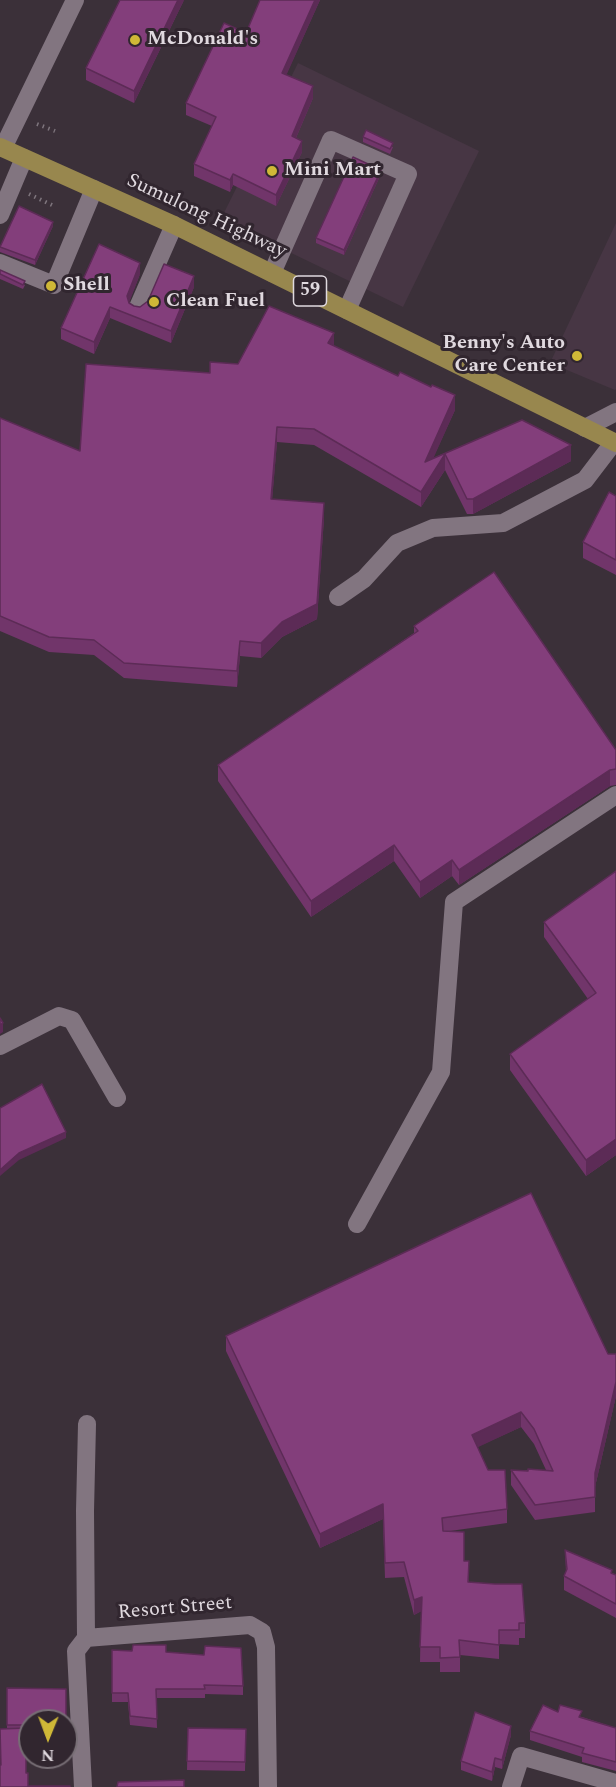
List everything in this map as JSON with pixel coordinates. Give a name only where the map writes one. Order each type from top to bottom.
[{"type":"main road","name":"Sumulong Highway","points":[[1,148],[174,225],[615,442]]},
{"type":"street","points":[[1,148],[68,2]]},
{"type":"street","points":[[272,273],[332,140],[408,174],[347,310]]},
{"type":"street","points":[[0,215],[24,158]]},
{"type":"street","points":[[0,263],[54,285],[94,189]]},
{"type":"street","points":[[138,308],[174,225]]},
{"type":"street","points":[[585,428],[616,412]]},
{"type":"street","points":[[338,597],[364,579],[397,543],[433,528],[503,523],[585,480],[615,442]]},
{"type":"street","points":[[357,1224],[441,1072],[454,902],[616,795]]},
{"type":"street","points":[[0,1046],[59,1016],[72,1020],[117,1098]]},
{"type":"street","points":[[83,1787],[75,1665],[76,1651],[86,1638],[87,1424]]},
{"type":"street","name":"Resort Street","points":[[86,1638],[249,1625],[262,1632],[266,1647],[268,1787]]},
{"type":"street","points":[[511,1787],[521,1756],[616,1783]]},
{"type":"path","points":[[12,186],[56,207]]},
{"type":"shaded area","points":[[298,63],[479,151],[403,307],[221,219]]},
{"type":"shaded area","points":[[616,223],[616,389],[615,390],[550,363]]},
{"type":"building","name":"McDonald's","points":[[120,0],[178,0],[134,91],[86,68]]},
{"type":"building","points":[[260,0],[315,0],[282,73],[313,86],[292,136],[302,141],[276,195],[233,174],[230,180],[194,164],[216,117],[186,103],[224,23],[246,33]]},
{"type":"building","points":[[366,130],[393,143],[390,149],[363,137]]},
{"type":"building","points":[[353,157],[381,170],[344,250],[316,238]]},
{"type":"building","points":[[19,206],[53,222],[35,260],[0,247]]},
{"type":"building","points":[[99,244],[140,263],[127,296],[129,303],[134,306],[140,307],[148,301],[164,264],[194,276],[171,331],[110,307],[94,342],[61,328]]},
{"type":"building","points":[[0,270],[25,281],[23,285],[0,274]]},
{"type":"building","points":[[269,306],[334,333],[328,343],[398,376],[400,372],[431,387],[432,385],[455,395],[425,462],[522,420],[571,445],[473,499],[467,499],[445,454],[421,492],[314,429],[277,427],[271,499],[324,503],[317,604],[282,622],[261,643],[240,641],[237,671],[124,663],[94,640],[49,637],[0,616],[0,418],[80,451],[86,364],[210,373],[210,362],[238,364]]},
{"type":"building","points":[[609,492],[616,496],[616,560],[583,542]]},
{"type":"building","points":[[494,572],[616,750],[616,769],[610,770],[459,870],[452,860],[420,882],[394,845],[311,901],[218,765],[418,631],[414,626]]},
{"type":"building","points":[[616,871],[616,1139],[586,1160],[510,1054],[596,993],[544,922]]},
{"type":"building","points":[[42,1084],[66,1132],[19,1153],[0,1170],[0,1108]]},
{"type":"building","points":[[531,1193],[608,1354],[616,1354],[616,1382],[595,1473],[595,1497],[535,1505],[511,1470],[553,1471],[534,1429],[521,1412],[472,1435],[488,1470],[505,1470],[507,1509],[442,1518],[443,1531],[464,1532],[464,1561],[469,1561],[468,1582],[522,1584],[525,1623],[519,1623],[519,1630],[499,1630],[499,1645],[459,1640],[460,1657],[440,1658],[440,1647],[420,1647],[422,1597],[414,1600],[404,1562],[385,1563],[383,1504],[320,1534],[226,1336]]},
{"type":"building","points":[[565,1550],[612,1570],[611,1573],[616,1575],[616,1604],[564,1576],[567,1569]]},
{"type":"building","points":[[133,1645],[166,1645],[166,1652],[204,1655],[205,1646],[241,1648],[243,1686],[204,1685],[205,1689],[156,1689],[157,1719],[130,1716],[128,1693],[112,1693],[112,1650],[132,1651]]},
{"type":"building","points":[[7,1688],[66,1689],[66,1709],[18,1709],[18,1725],[7,1725]]},
{"type":"building","points":[[543,1705],[558,1712],[560,1705],[582,1711],[579,1717],[616,1728],[616,1762],[582,1753],[584,1748],[530,1731]]},
{"type":"building","points":[[475,1712],[511,1726],[502,1760],[495,1758],[492,1772],[461,1761]]},
{"type":"building","points":[[18,1728],[18,1769],[26,1769],[28,1786],[70,1787],[0,1787],[0,1729]]},
{"type":"building","points":[[188,1728],[246,1729],[245,1762],[187,1761]]},
{"type":"building","points":[[184,1780],[184,1787],[117,1787],[118,1782]]},
{"type":"place","name":"McDonald's","points":[[135,40]]},
{"type":"place","name":"Mini Mart","points":[[272,171]]},
{"type":"place","name":"Shell","points":[[51,286]]},
{"type":"place","name":"Clean Fuel","points":[[154,302]]},
{"type":"place","name":"Benny's Auto Care Center","points":[[577,356]]}]
